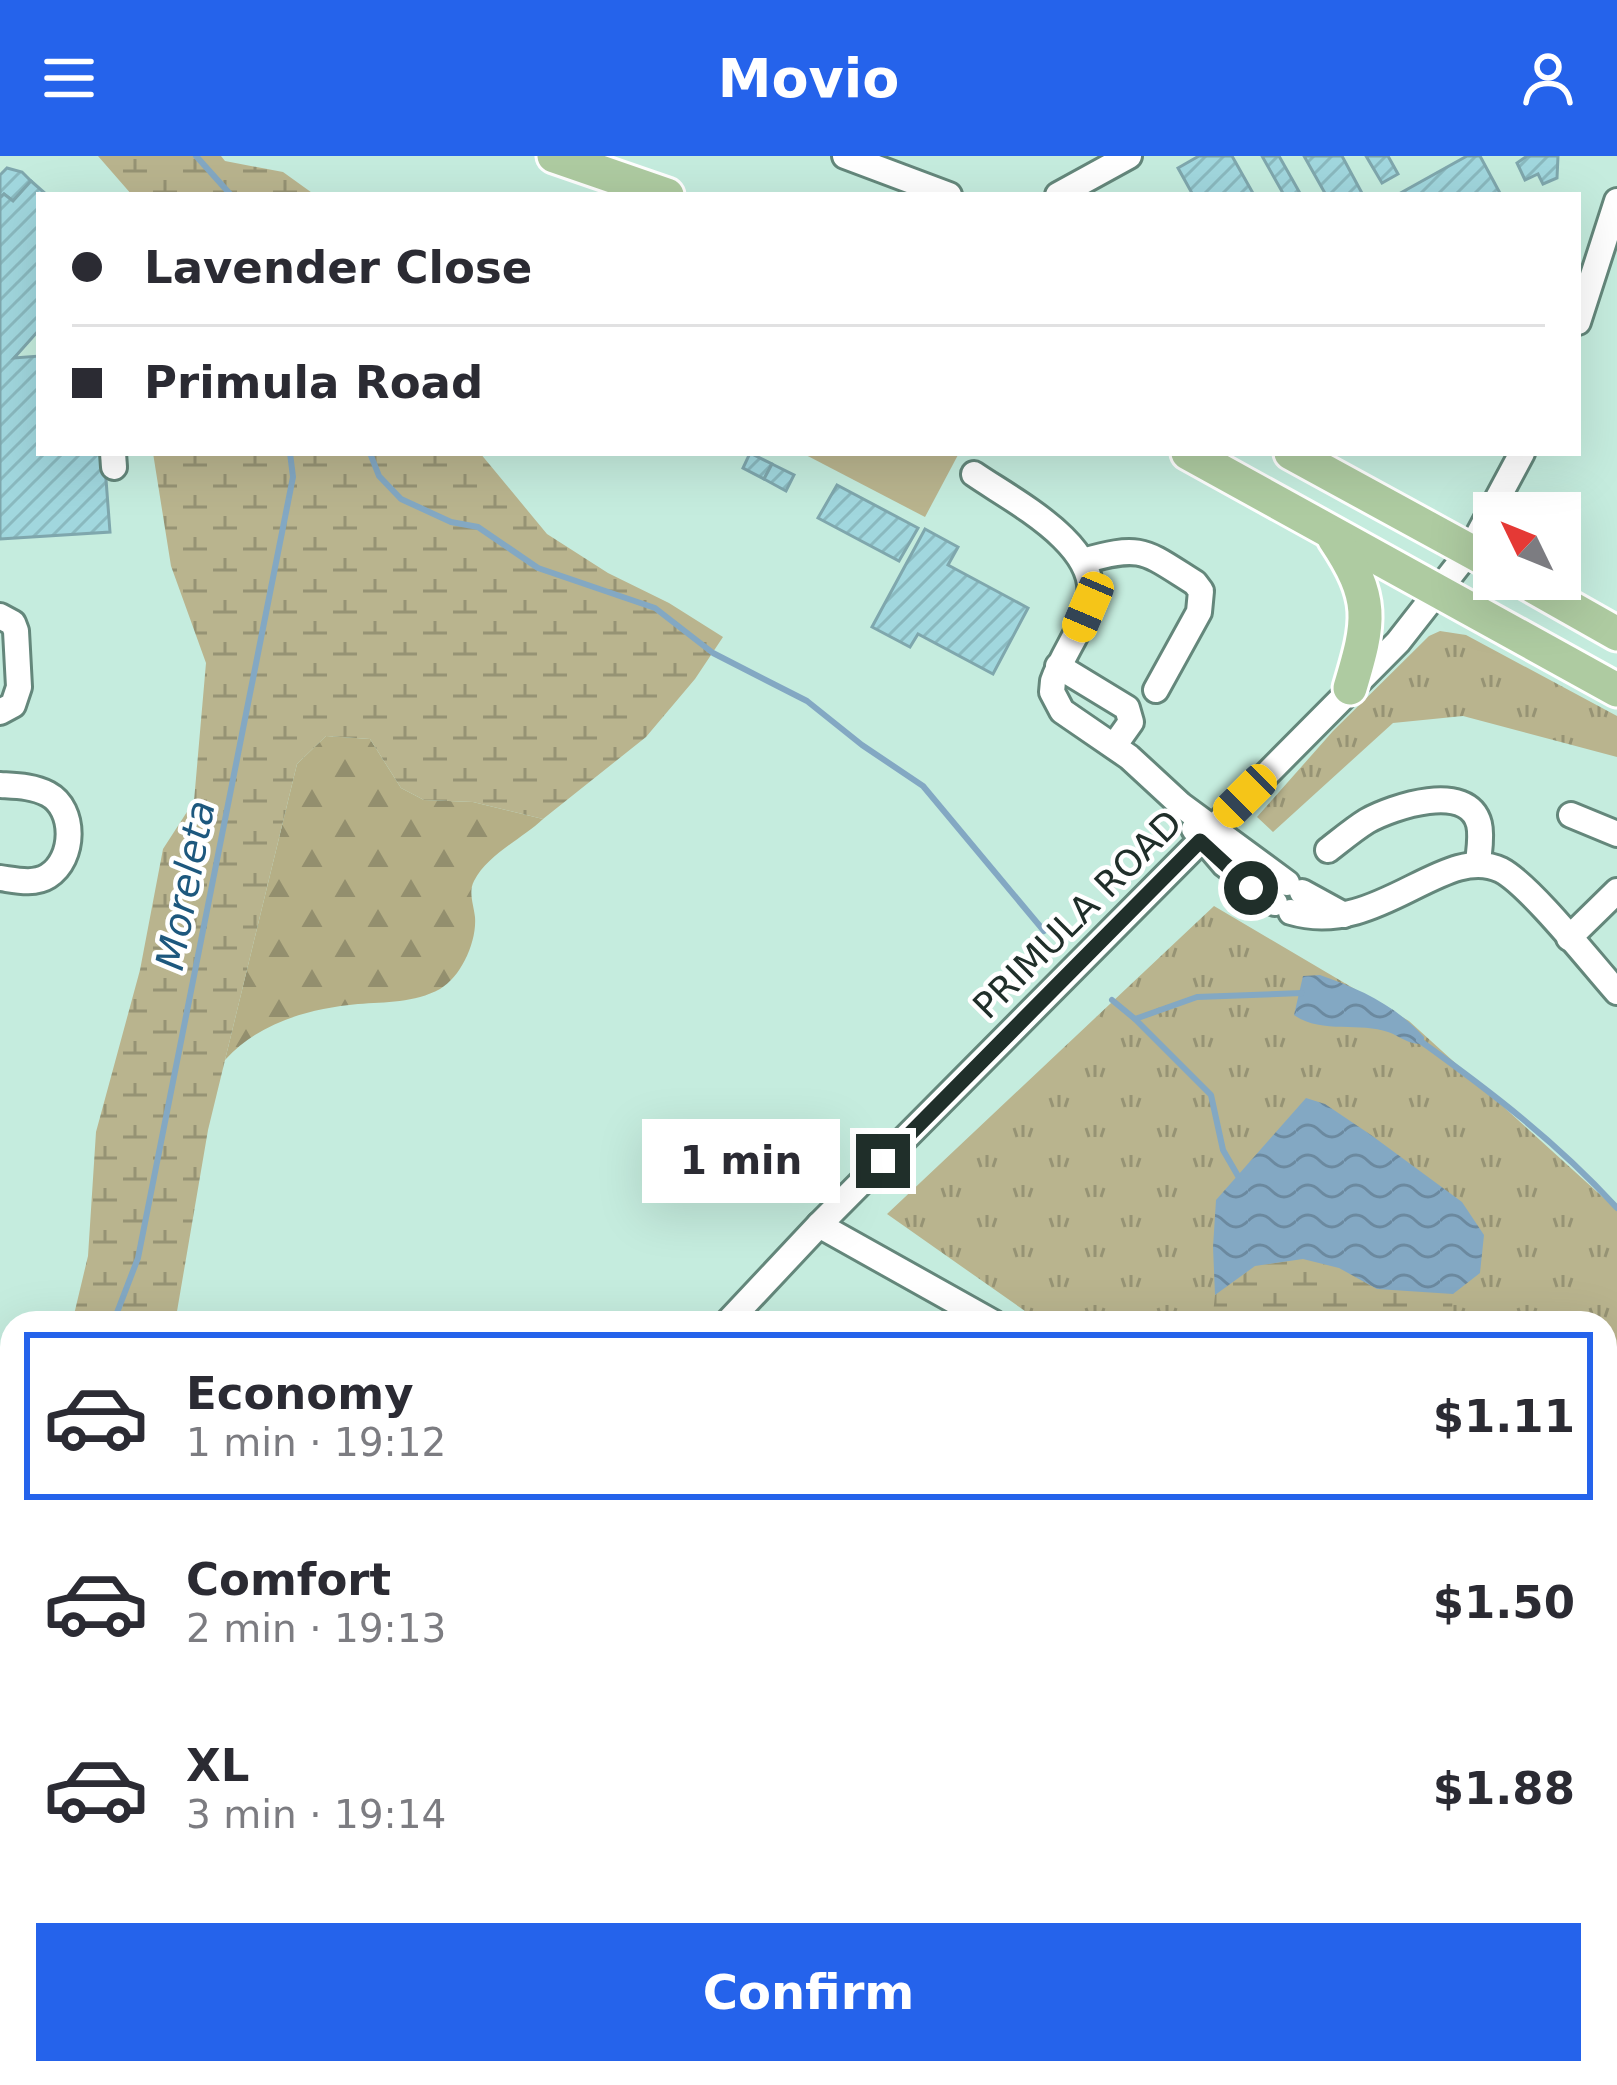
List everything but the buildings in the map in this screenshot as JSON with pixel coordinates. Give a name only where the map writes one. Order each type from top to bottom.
[{"type":"main road","points":[[554,156],[659,192]]},
{"type":"main road","points":[[1193,456],[1617,689]]},
{"type":"main road","points":[[1297,456],[1473,552]]},
{"type":"main road","points":[[1331,534],[1364,591],[1364,642],[1350,688]]},
{"type":"main road","points":[[1557,600],[1617,634]]},
{"type":"street","points":[[845,156],[941,192]]},
{"type":"street","points":[[1063,192],[1129,156]]},
{"type":"street","points":[[1581,313],[1617,201]]},
{"type":"street","name":"PRIMULA ROAD","points":[[1507,492],[1521,456]]},
{"type":"street","points":[[974,474],[1058,533],[1083,561],[1091,592],[1088,607],[1058,666],[1052,692],[1062,711],[1114,746],[1246,868],[1318,919],[1377,907],[1450,869],[1478,863],[1514,878],[1617,992]]},
{"type":"street","points":[[1083,561],[1123,550],[1143,551],[1201,591],[1199,612],[1156,690]]},
{"type":"street","name":"PRIMULA ROAD","points":[[738,1311],[1439,594],[1473,565]]},
{"type":"street","points":[[0,616],[13,623],[16,631],[20,687],[13,704],[0,712]]},
{"type":"street","points":[[1058,666],[1127,709],[1130,722],[1114,746]]},
{"type":"street","points":[[0,785],[34,788],[50,795],[68,817],[66,853],[58,867],[35,881],[0,878]]},
{"type":"street","points":[[1328,850],[1389,811],[1441,800],[1456,802],[1474,814],[1479,824],[1478,863]]},
{"type":"street","points":[[1571,815],[1617,834]]},
{"type":"street","points":[[1569,938],[1617,891]]},
{"type":"street","points":[[819,1225],[973,1311]]},
{"type":"green space","points":[[98,156],[221,156],[225,161],[283,172],[311,192],[129,192]]},
{"type":"green space","points":[[153,456],[482,456],[547,534],[723,637],[646,737],[543,819],[473,802],[424,800],[401,788],[370,739],[326,736],[297,764],[208,1130],[177,1311],[75,1311],[88,1256],[96,1132],[140,970],[163,849],[194,801],[206,663],[171,566]]},
{"type":"green space","points":[[808,456],[957,456],[925,517]]},
{"type":"green space","points":[[1440,631],[1466,635],[1617,716],[1617,757],[1463,716],[1393,723],[1273,832],[1257,817],[1333,731],[1429,636]]},
{"type":"green space","points":[[326,736],[370,739],[401,788],[424,800],[473,802],[543,819],[496,855],[474,881],[473,937],[461,968],[448,983],[410,999],[303,1014],[269,1027],[225,1060],[297,764]]},
{"type":"green space","points":[[1214,906],[1409,1021],[1617,1210],[1617,1311],[1025,1311],[887,1214]]},
{"type":"green space","points":[[1303,1259],[1339,1268],[1377,1289],[1453,1294],[1452,1311],[1213,1311],[1215,1295],[1255,1266]]},
{"type":"water","points":[[1320,975],[1389,1007],[1424,1037],[1424,1044],[1377,1029],[1316,1024],[1294,1015],[1303,976]]},
{"type":"water","points":[[1306,1098],[1325,1104],[1462,1202],[1484,1235],[1480,1273],[1453,1294],[1377,1289],[1339,1268],[1303,1259],[1255,1266],[1215,1295],[1216,1200]]},
{"type":"waterway","name":"Moreleta","points":[[196,156],[228,192]]},
{"type":"waterway","name":"Moreleta","points":[[118,1311],[138,1258],[293,477],[290,456]]},
{"type":"waterway","points":[[371,456],[379,476],[401,499],[451,522],[478,527],[538,568],[655,608],[713,653],[807,701],[923,786],[1044,931]]},
{"type":"waterway","points":[[1112,1000],[1135,1019],[1197,997],[1302,993]]},
{"type":"waterway","points":[[1135,1019],[1211,1095],[1223,1150],[1238,1176]]},
{"type":"waterway","points":[[1419,1040],[1522,1119],[1617,1208]]},
{"type":"route","points":[[883,1161],[1200,841],[1251,888]]}]
